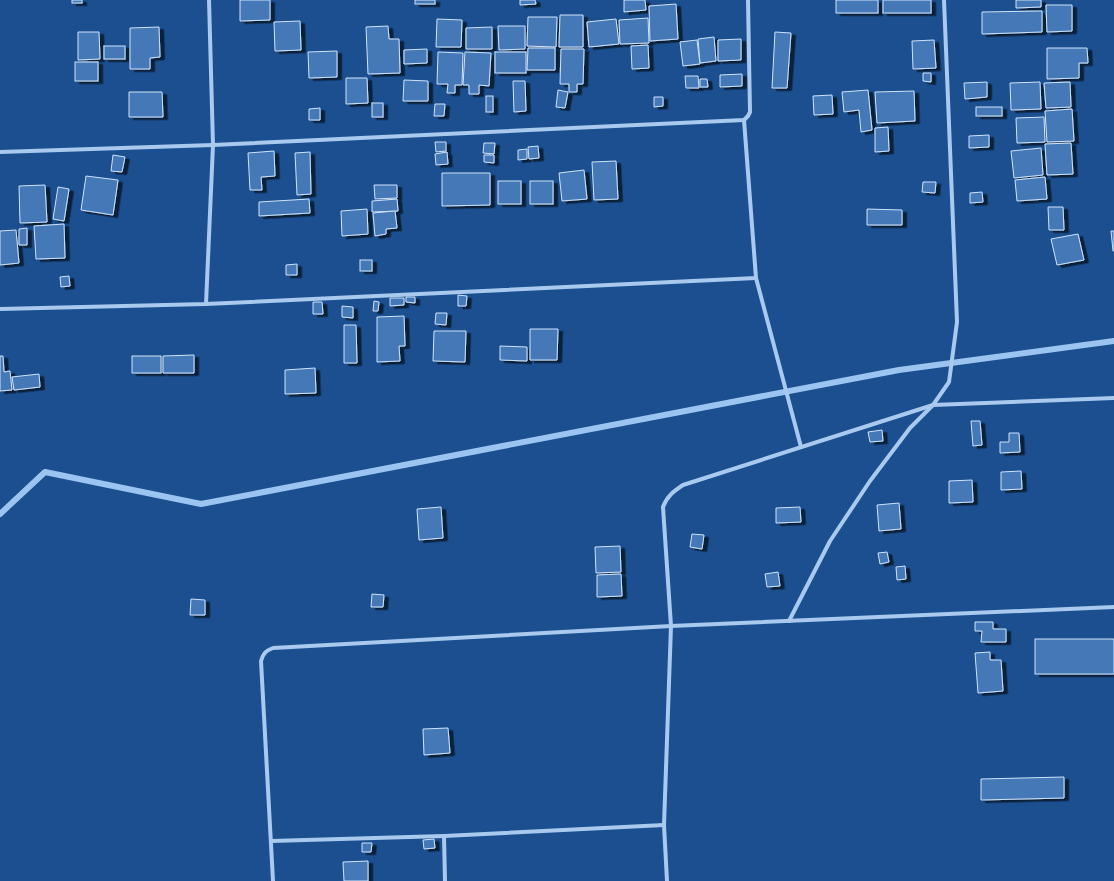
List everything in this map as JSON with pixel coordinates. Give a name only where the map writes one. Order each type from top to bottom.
[{"type":"street","points":[[206,304],[213,145],[209,0]]},
{"type":"street","points":[[0,152],[213,145],[744,120],[750,112],[748,0]]},
{"type":"street","points":[[789,621],[830,541],[870,481],[910,428],[933,405],[950,382],[957,322],[944,0]]},
{"type":"street","points":[[744,120],[756,278],[801,447]]},
{"type":"street","points":[[0,309],[206,304],[756,278]]},
{"type":"street","points":[[667,881],[664,825],[671,626],[663,507],[666,499],[683,485],[933,405],[1114,398]]},
{"type":"street","points":[[273,881],[261,661],[263,654],[267,650],[273,648],[671,626],[1114,607]]},
{"type":"street","points":[[271,841],[444,836],[664,825]]},
{"type":"street","points":[[444,836],[445,881]]},
{"type":"building","points":[[72,0],[82,0],[82,3],[72,3]]},
{"type":"building","points":[[240,0],[270,0],[270,20],[240,21]]},
{"type":"building","points":[[415,0],[435,0],[435,4],[415,4]]},
{"type":"building","points":[[520,0],[535,0],[536,4],[520,5]]},
{"type":"building","points":[[624,0],[645,0],[646,10],[624,12]]},
{"type":"building","points":[[836,0],[878,0],[878,13],[836,13]]},
{"type":"building","points":[[883,0],[931,0],[931,13],[883,13]]},
{"type":"building","points":[[1016,0],[1041,0],[1041,7],[1016,8]]},
{"type":"building","points":[[676,4],[678,39],[650,41],[649,6]]},
{"type":"building","points":[[1046,5],[1072,5],[1072,31],[1047,32]]},
{"type":"building","points":[[1042,11],[1042,32],[982,34],[982,12]]},
{"type":"building","points":[[560,15],[583,15],[583,47],[559,47]]},
{"type":"building","points":[[528,17],[557,17],[556,47],[527,46]]},
{"type":"building","points":[[648,18],[649,43],[620,44],[619,20]]},
{"type":"building","points":[[437,19],[462,20],[461,47],[436,47]]},
{"type":"building","points":[[616,19],[619,44],[589,47],[587,22]]},
{"type":"building","points":[[300,21],[301,50],[275,51],[274,22]]},
{"type":"building","points":[[388,26],[389,39],[399,39],[400,73],[368,74],[366,27]]},
{"type":"building","points":[[498,26],[525,26],[525,49],[499,50]]},
{"type":"building","points":[[159,27],[160,57],[150,58],[150,69],[130,69],[130,28]]},
{"type":"building","points":[[492,27],[492,49],[466,49],[466,28]]},
{"type":"building","points":[[78,32],[99,32],[100,59],[78,60]]},
{"type":"building","points":[[775,32],[791,33],[787,88],[772,88]]},
{"type":"building","points":[[714,37],[716,61],[700,63],[698,39]]},
{"type":"building","points":[[741,39],[741,60],[718,61],[718,40]]},
{"type":"building","points":[[697,40],[700,64],[683,66],[680,42]]},
{"type":"building","points":[[934,40],[936,68],[913,69],[912,41]]},
{"type":"building","points":[[648,45],[649,68],[632,69],[631,46]]},
{"type":"building","points":[[104,46],[125,46],[125,59],[104,59]]},
{"type":"building","points":[[528,48],[555,48],[555,70],[527,70]]},
{"type":"building","points":[[1047,48],[1087,48],[1088,63],[1079,63],[1079,78],[1047,79]]},
{"type":"building","points":[[427,49],[427,63],[404,64],[404,50]]},
{"type":"building","points":[[561,49],[584,49],[583,84],[577,84],[577,92],[569,92],[569,84],[560,84]]},
{"type":"building","points":[[337,51],[337,77],[309,78],[308,52]]},
{"type":"building","points":[[438,52],[463,53],[462,85],[455,85],[455,93],[447,93],[448,84],[437,84]]},
{"type":"building","points":[[465,52],[491,53],[489,86],[479,85],[479,94],[469,94],[469,85],[463,85]]},
{"type":"building","points":[[495,52],[526,52],[526,73],[495,73]]},
{"type":"building","points":[[75,62],[98,62],[98,81],[75,81]]},
{"type":"building","points":[[923,73],[931,73],[931,82],[923,81]]},
{"type":"building","points":[[742,74],[742,86],[720,87],[720,75]]},
{"type":"building","points":[[685,76],[698,76],[699,88],[686,88]]},
{"type":"building","points":[[346,78],[367,78],[368,103],[346,104]]},
{"type":"building","points":[[700,79],[707,79],[708,87],[700,87]]},
{"type":"building","points":[[404,80],[428,81],[428,101],[403,101]]},
{"type":"building","points":[[513,81],[525,81],[526,111],[514,112]]},
{"type":"building","points":[[987,82],[987,97],[965,99],[964,83]]},
{"type":"building","points":[[1040,82],[1041,109],[1011,110],[1010,83]]},
{"type":"building","points":[[1070,82],[1071,107],[1046,108],[1044,83]]},
{"type":"building","points":[[558,90],[568,92],[565,108],[556,107]]},
{"type":"building","points":[[868,90],[872,130],[861,132],[859,110],[844,112],[842,92]]},
{"type":"building","points":[[914,91],[915,121],[877,123],[875,92]]},
{"type":"building","points":[[129,92],[162,92],[163,117],[129,117]]},
{"type":"building","points":[[832,95],[833,114],[814,115],[813,96]]},
{"type":"building","points":[[486,96],[493,96],[493,112],[486,112]]},
{"type":"building","points":[[654,97],[663,97],[663,106],[654,107]]},
{"type":"building","points":[[372,103],[383,103],[383,117],[372,117]]},
{"type":"building","points":[[435,104],[445,104],[444,116],[434,116]]},
{"type":"building","points":[[976,107],[1002,107],[1002,116],[976,116]]},
{"type":"building","points":[[320,108],[320,120],[309,120],[309,109]]},
{"type":"building","points":[[1072,109],[1074,141],[1047,142],[1045,111]]},
{"type":"building","points":[[1044,117],[1045,142],[1017,143],[1016,118]]},
{"type":"building","points":[[888,127],[889,151],[875,152],[875,128]]},
{"type":"building","points":[[989,135],[989,147],[969,148],[969,136]]},
{"type":"building","points":[[435,142],[446,142],[446,151],[436,152]]},
{"type":"building","points":[[484,143],[495,143],[494,154],[483,153]]},
{"type":"building","points":[[1071,143],[1073,174],[1047,175],[1045,144]]},
{"type":"building","points":[[538,146],[539,158],[529,159],[528,147]]},
{"type":"building","points":[[1041,148],[1043,175],[1014,178],[1011,151]]},
{"type":"building","points":[[527,149],[527,159],[518,160],[518,150]]},
{"type":"building","points":[[274,151],[275,176],[261,177],[262,190],[250,190],[248,153]]},
{"type":"building","points":[[310,152],[311,194],[297,195],[295,153]]},
{"type":"building","points":[[447,152],[448,164],[436,165],[435,154]]},
{"type":"building","points":[[113,155],[125,157],[122,172],[111,171]]},
{"type":"building","points":[[484,155],[494,155],[494,163],[484,162]]},
{"type":"building","points":[[616,161],[618,199],[594,200],[592,162]]},
{"type":"building","points":[[584,170],[587,199],[562,201],[559,173]]},
{"type":"building","points":[[442,173],[490,173],[490,205],[442,206]]},
{"type":"building","points":[[86,176],[118,180],[113,215],[81,210]]},
{"type":"building","points":[[1045,177],[1047,199],[1017,201],[1015,180]]},
{"type":"building","points":[[498,181],[521,181],[521,204],[498,204]]},
{"type":"building","points":[[530,181],[553,181],[553,204],[530,204]]},
{"type":"building","points":[[923,182],[936,182],[935,193],[922,192]]},
{"type":"building","points":[[45,185],[47,222],[20,223],[19,186]]},
{"type":"building","points":[[374,185],[397,185],[397,198],[375,199]]},
{"type":"building","points":[[58,187],[69,189],[64,221],[53,219]]},
{"type":"building","points":[[982,192],[983,202],[970,203],[970,193]]},
{"type":"building","points":[[309,199],[310,213],[259,216],[259,202]]},
{"type":"building","points":[[397,199],[398,211],[372,212],[372,201]]},
{"type":"building","points":[[1048,207],[1063,207],[1064,230],[1049,230]]},
{"type":"building","points":[[367,209],[368,234],[342,236],[341,211]]},
{"type":"building","points":[[867,209],[902,210],[902,225],[867,225]]},
{"type":"building","points":[[395,211],[397,228],[386,229],[386,234],[375,236],[373,213]]},
{"type":"building","points":[[64,224],[65,258],[36,259],[34,226]]},
{"type":"building","points":[[27,228],[27,245],[19,245],[19,229]]},
{"type":"building","points":[[16,230],[19,263],[0,265],[0,231]]},
{"type":"building","points":[[1111,231],[1114,231],[1114,251],[1113,251]]},
{"type":"building","points":[[1078,234],[1084,260],[1057,265],[1051,239]]},
{"type":"building","points":[[360,260],[372,260],[372,271],[360,271]]},
{"type":"building","points":[[297,264],[297,275],[286,275],[286,265]]},
{"type":"building","points":[[69,276],[70,286],[61,287],[60,277]]},
{"type":"building","points":[[458,295],[467,296],[466,306],[458,306]]},
{"type":"building","points":[[406,297],[415,297],[415,303],[406,302]]},
{"type":"building","points":[[390,298],[404,298],[404,305],[390,306]]},
{"type":"building","points":[[374,301],[379,302],[378,311],[373,311]]},
{"type":"building","points":[[313,302],[322,302],[323,314],[313,314]]},
{"type":"building","points":[[342,306],[353,307],[353,318],[342,317]]},
{"type":"building","points":[[436,313],[447,313],[446,325],[435,324]]},
{"type":"building","points":[[404,316],[405,346],[399,346],[400,361],[377,362],[377,317]]},
{"type":"building","points":[[344,325],[356,325],[357,363],[344,363]]},
{"type":"building","points":[[530,329],[558,329],[557,360],[530,360]]},
{"type":"building","points":[[434,331],[466,331],[465,362],[433,361]]},
{"type":"building","points":[[500,346],[527,347],[527,361],[500,360]]},
{"type":"building","points":[[194,355],[194,373],[163,373],[163,356]]},
{"type":"building","points":[[0,356],[3,356],[4,372],[10,371],[12,390],[0,391]]},
{"type":"building","points":[[132,356],[161,356],[161,373],[132,373]]},
{"type":"building","points":[[315,368],[316,393],[285,394],[285,370]]},
{"type":"building","points":[[39,374],[40,387],[14,390],[12,377]]},
{"type":"building","points":[[971,421],[980,421],[982,445],[973,446]]},
{"type":"building","points":[[882,430],[883,441],[870,442],[868,432]]},
{"type":"building","points":[[1009,433],[1019,433],[1020,452],[1000,453],[1000,442],[1009,442]]},
{"type":"building","points":[[1021,471],[1022,489],[1001,490],[1001,472]]},
{"type":"building","points":[[972,480],[973,502],[949,503],[949,481]]},
{"type":"building","points":[[899,503],[901,529],[879,531],[877,505]]},
{"type":"building","points":[[441,507],[443,538],[419,540],[417,509]]},
{"type":"building","points":[[800,507],[801,522],[776,523],[776,508]]},
{"type":"building","points":[[692,534],[704,535],[702,549],[690,547]]},
{"type":"building","points":[[620,546],[621,572],[596,573],[595,547]]},
{"type":"building","points":[[887,552],[889,562],[880,564],[878,553]]},
{"type":"building","points":[[905,566],[906,579],[897,580],[896,567]]},
{"type":"building","points":[[778,572],[780,586],[767,587],[765,574]]},
{"type":"building","points":[[621,574],[622,596],[597,597],[597,575]]},
{"type":"building","points":[[372,594],[384,595],[383,607],[371,607]]},
{"type":"building","points":[[191,599],[205,600],[205,615],[190,615]]},
{"type":"building","points":[[975,622],[993,622],[993,629],[1006,629],[1006,642],[981,642],[982,631],[975,631]]},
{"type":"building","points":[[1035,639],[1114,639],[1114,674],[1035,674]]},
{"type":"building","points":[[990,652],[990,660],[1001,660],[1003,691],[978,693],[975,653]]},
{"type":"building","points":[[448,728],[450,753],[424,755],[423,729]]},
{"type":"building","points":[[1064,777],[1064,798],[981,800],[981,779]]},
{"type":"building","points":[[434,839],[435,848],[424,849],[423,840]]},
{"type":"building","points":[[362,843],[372,843],[371,852],[362,852]]},
{"type":"building","points":[[368,861],[368,881],[344,881],[343,862]]},
{"type":"waterway","points":[[0,514],[45,472],[201,504],[899,370],[1114,341]]}]
